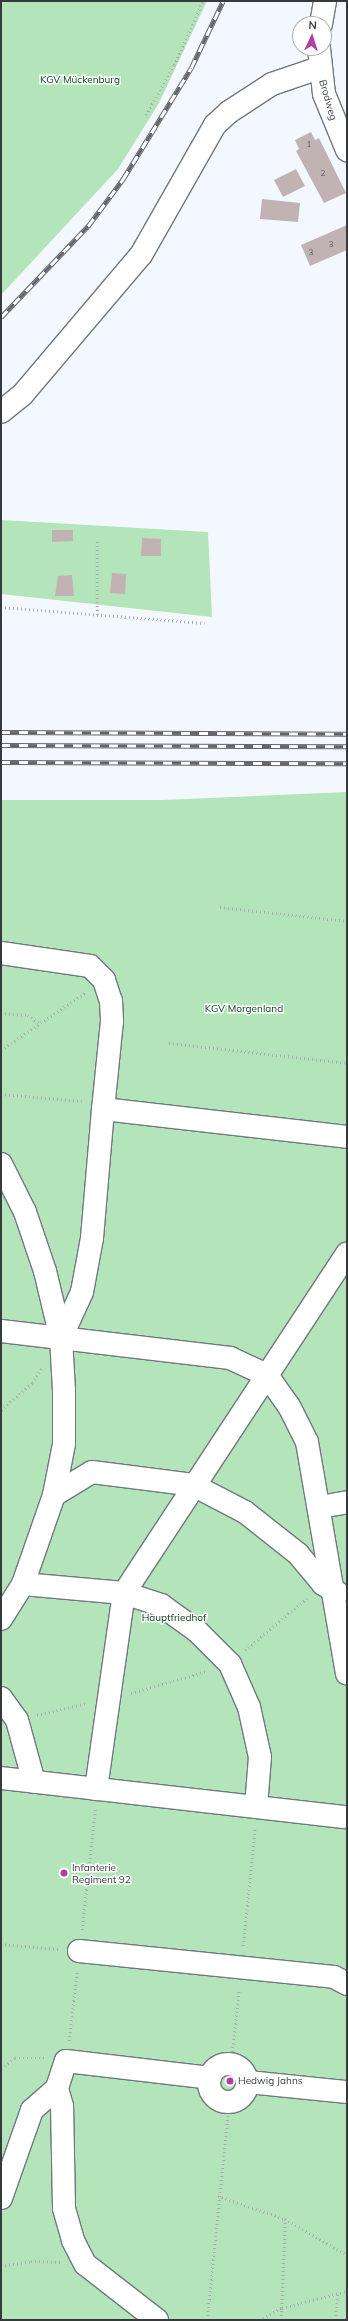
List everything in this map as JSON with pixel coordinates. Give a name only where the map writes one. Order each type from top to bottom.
[{"type":"street","points":[[322,16],[325,1]]},
{"type":"street","points":[[1,412],[28,388],[141,255],[215,125],[228,112],[272,84],[319,58]]},
{"type":"street","name":"Brodweg","points":[[319,58],[329,111],[347,150]]},
{"type":"street","points":[[1,953],[90,966],[104,980],[111,1001],[112,1021],[92,1238],[82,1292],[61,1338]]},
{"type":"street","points":[[104,1106],[347,1137]]},
{"type":"street","points":[[1,1164],[25,1212],[45,1271],[61,1338],[64,1444],[54,1495],[23,1584],[1,1619]]},
{"type":"street","points":[[96,1789],[124,1593],[347,1254]]},
{"type":"street","points":[[1,1331],[230,1358],[267,1375],[289,1406],[307,1442],[335,1590],[347,1674]]},
{"type":"street","points":[[64,1444],[92,1472],[193,1486],[245,1512],[298,1554],[335,1590]]},
{"type":"street","points":[[54,1495],[92,1472]]},
{"type":"street","points":[[320,1507],[347,1502]]},
{"type":"street","points":[[23,1584],[124,1593],[162,1605],[197,1632],[230,1664],[249,1707],[260,1757],[256,1807]]},
{"type":"street","points":[[1,1698],[17,1720],[34,1782]]},
{"type":"street","points":[[1,1778],[346,1818]]},
{"type":"street","points":[[79,1952],[343,1976]]},
{"type":"street","points":[[1,2198],[32,2110],[57,2088],[66,2061],[210,2078]]},
{"type":"street","points":[[231,2064],[243,2070],[248,2082],[242,2097],[229,2103],[214,2096],[210,2078],[218,2067],[231,2064]]},
{"type":"street","points":[[248,2082],[347,2092]]},
{"type":"street","points":[[57,2088],[62,2106],[64,2208],[73,2240],[85,2264],[157,2320]]},
{"type":"path","points":[[146,115],[174,65],[202,1]]},
{"type":"path","points":[[97,539],[97,615]]},
{"type":"path","points":[[1,608],[204,623]]},
{"type":"path","points":[[220,907],[347,921]]},
{"type":"path","points":[[1,1050],[104,980]]},
{"type":"path","points":[[1,1013],[28,1015],[40,1024]]},
{"type":"path","points":[[169,1043],[347,1063]]},
{"type":"path","points":[[1,1094],[104,1106]]},
{"type":"path","points":[[1,1410],[32,1384],[61,1338]]},
{"type":"path","points":[[230,1664],[335,1590]]},
{"type":"path","points":[[1,1944],[79,1952]]},
{"type":"path","points":[[1,2068],[15,2058],[33,2056],[66,2061]]},
{"type":"path","points":[[207,2320],[218,2196],[229,2103]]},
{"type":"path","points":[[218,2196],[285,2219],[347,2255]]},
{"type":"path","points":[[281,2320],[285,2219]]},
{"type":"path","points":[[1,2266],[31,2261],[85,2264]]},
{"type":"path","points":[[259,2320],[282,2308],[347,2291]]},
{"type":"path","points":[[335,2320],[338,2293]]},
{"type":"green space","name":"KGV Mückenburg","points":[[1,1],[207,1],[159,103],[118,169],[1,295]]},
{"type":"green space","points":[[1,520],[208,532],[212,617],[1,594]]},
{"type":"green space","name":"Hauptfriedhof","points":[[347,792],[347,2320],[1,2320],[1,800],[163,800]]},
{"type":"building","points":[[311,132],[315,140],[319,138],[346,193],[324,203],[296,151],[299,149],[295,140]]},
{"type":"building","points":[[296,169],[305,186],[283,197],[274,180]]},
{"type":"building","points":[[262,199],[300,203],[298,222],[260,219]]},
{"type":"building","points":[[347,225],[347,250],[310,266],[301,245]]},
{"type":"building","points":[[52,530],[73,530],[73,541],[52,542]]},
{"type":"building","points":[[142,538],[161,539],[161,556],[141,556]]},
{"type":"building","points":[[112,573],[126,574],[125,594],[110,593]]},
{"type":"building","points":[[72,575],[74,596],[55,596],[58,576]]},
{"type":"railway","points":[[1,317],[88,226],[123,179],[191,68],[223,1]]},
{"type":"railway","points":[[1,732],[347,734]]},
{"type":"railway","points":[[1,745],[347,746]]},
{"type":"railway","points":[[1,762],[347,763]]},
{"type":"place","name":"Infanterie Regiment 92","points":[[64,1873]]},
{"type":"place","name":"Hedwig Jahns","points":[[230,2081]]},
{"type":"park label","name":"KGV Morgenland","points":[[244,1009]]}]
